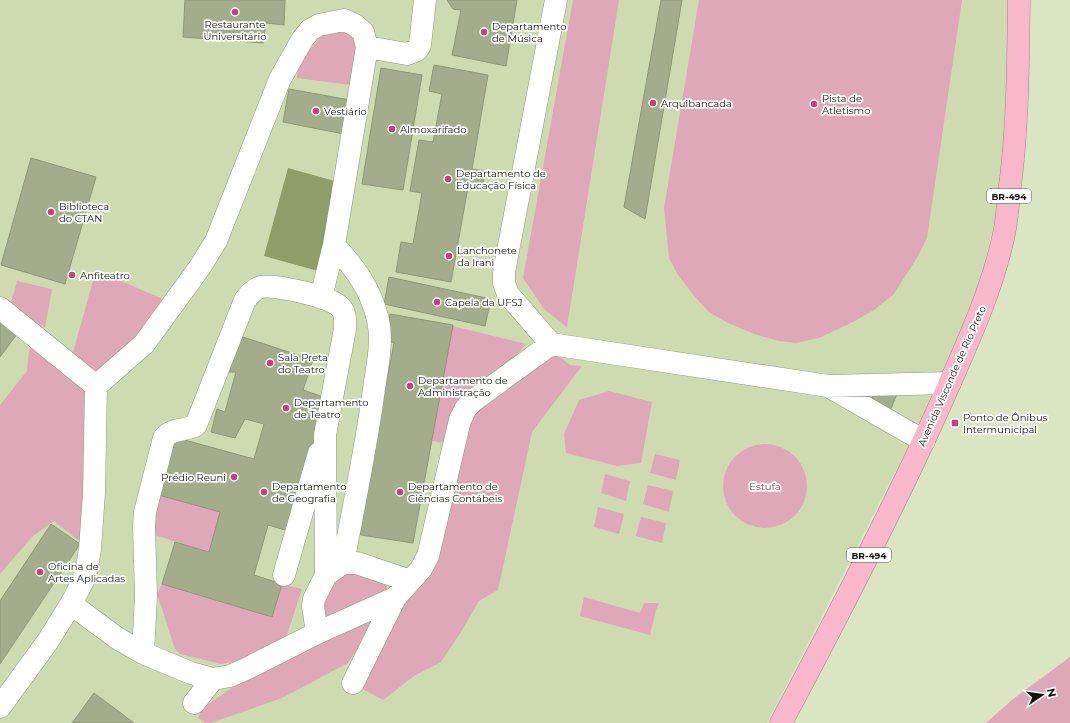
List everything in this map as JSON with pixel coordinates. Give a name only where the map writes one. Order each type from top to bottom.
[{"type":"highway","name":"Avenida Visconde de Rio Preto","points":[[781,723],[860,573],[924,441],[988,294],[1005,228],[1012,172],[1018,102],[1019,0]]},
{"type":"lane","points":[[367,47],[407,54],[417,50],[420,45],[425,0]]},
{"type":"lane","points":[[556,0],[504,272],[504,283],[508,294],[551,344],[828,386],[950,383]]},
{"type":"lane","points":[[0,707],[48,641],[71,604],[83,581],[87,568],[90,549],[94,493],[96,386],[144,344],[200,267],[216,241],[280,79],[302,40],[310,30],[319,25],[344,20],[355,25],[363,32],[367,47],[334,245],[321,297]]},
{"type":"lane","points":[[317,633],[313,606],[317,592],[335,569],[369,423],[380,347],[378,321],[370,292],[352,264],[334,245]]},
{"type":"lane","points":[[143,653],[146,596],[145,512],[164,438],[169,432],[191,428],[196,425],[214,375],[245,300],[253,291],[260,287],[269,285],[321,297],[337,303],[345,316],[345,329],[325,435],[284,575]]},
{"type":"lane","points":[[0,308],[96,386]]},
{"type":"lane","points":[[353,683],[395,598],[421,568],[428,556],[460,420],[466,408],[474,400],[551,344]]},
{"type":"lane","points":[[828,386],[924,441]]},
{"type":"lane","points":[[325,435],[335,569]]},
{"type":"lane","points":[[335,569],[357,563],[410,581]]},
{"type":"lane","points":[[71,604],[117,638],[143,653],[191,673],[213,679],[230,676],[248,668],[317,633],[395,598]]},
{"type":"lane","points":[[194,703],[213,679]]},
{"type":"shaded area","points":[[0,0],[1009,0],[1010,103],[1000,198],[977,294],[912,439],[767,723],[0,723]]},
{"type":"shaded area","points":[[288,168],[342,183],[318,271],[264,256]]},
{"type":"green space","points":[[573,0],[619,0],[567,327],[544,309],[523,278]]},
{"type":"green space","name":"Pista de Atletismo","points":[[699,0],[962,0],[927,238],[917,258],[893,295],[874,310],[819,338],[796,343],[779,341],[754,334],[726,322],[709,312],[695,297],[678,275],[669,258],[664,208]]},
{"type":"green space","points":[[345,29],[357,38],[359,51],[350,85],[297,78],[299,64],[324,32]]},
{"type":"green space","points":[[96,270],[165,300],[138,337],[97,371],[72,356]]},
{"type":"green space","points":[[17,281],[52,289],[45,328],[10,306]]},
{"type":"green space","points":[[452,326],[526,344],[518,354],[481,383],[475,385],[460,399],[445,443],[431,441]]},
{"type":"green space","points":[[36,342],[95,389],[82,543],[54,521],[33,536],[0,574],[0,405],[27,371],[29,350]]},
{"type":"green space","points":[[553,351],[570,365],[582,366],[532,432],[498,590],[479,601],[441,662],[414,676],[383,700],[359,687],[401,601],[468,419]]},
{"type":"green space","points":[[609,391],[652,402],[641,463],[617,466],[566,453],[564,434],[579,400]]},
{"type":"green space","name":"Estufa","points":[[765,444],[773,445],[788,451],[800,463],[806,478],[806,494],[800,509],[788,521],[773,527],[765,528],[757,527],[742,521],[730,509],[724,494],[723,486],[724,478],[730,463],[742,451],[757,445]]},
{"type":"green space","points":[[655,454],[680,460],[676,480],[650,473]]},
{"type":"green space","points":[[605,474],[630,481],[626,501],[601,493]]},
{"type":"green space","points":[[648,485],[673,491],[669,512],[643,504]]},
{"type":"green space","points":[[155,494],[220,512],[209,552],[154,535]]},
{"type":"green space","points":[[598,507],[624,514],[619,534],[594,527]]},
{"type":"green space","points":[[641,517],[666,523],[662,543],[636,536]]},
{"type":"green space","points":[[345,566],[387,584],[387,595],[322,628],[317,603]]},
{"type":"green space","points":[[162,584],[272,617],[282,584],[302,589],[287,635],[268,649],[233,662],[221,664],[180,654],[175,649],[157,594]]},
{"type":"green space","points":[[584,597],[640,613],[644,603],[659,603],[650,635],[580,616]]},
{"type":"green space","points":[[370,616],[375,622],[348,663],[282,698],[211,723],[205,723],[198,718],[204,707],[264,666]]},
{"type":"green space","points":[[1070,657],[1070,723],[986,723],[1013,699]]},
{"type":"building","name":"Restaurante Universitário","points":[[185,0],[285,0],[284,25],[266,23],[263,43],[183,37]]},
{"type":"building","name":"Departamento de Música","points":[[447,0],[517,0],[506,66],[452,55],[461,10],[453,9]]},
{"type":"building","name":"Arquibancada","points":[[661,0],[682,0],[645,219],[624,207]]},
{"type":"building","name":"Departamento de Educação Física","points":[[434,65],[488,75],[472,169],[485,171],[482,189],[468,187],[451,282],[396,272],[401,242],[413,244],[422,193],[410,191],[419,140],[433,142],[442,94],[429,91]]},
{"type":"building","name":"Almoxarifado","points":[[381,68],[422,75],[403,190],[362,184]]},
{"type":"building","name":"Vestiário","points":[[289,89],[350,100],[344,134],[283,122]]},
{"type":"building","name":"Biblioteca do CTAN","points":[[31,158],[96,177],[65,284],[1,265]]},
{"type":"building","name":"Capela da UFSJ","points":[[389,277],[491,299],[485,326],[384,304]]},
{"type":"building","points":[[390,314],[453,325],[413,543],[361,535],[359,529],[394,343],[385,341]]},
{"type":"building","points":[[0,322],[17,334],[0,357]]},
{"type":"building","name":"Prédio Reuni","points":[[240,336],[313,360],[303,390],[332,400],[292,532],[268,525],[254,575],[282,584],[272,617],[162,584],[175,542],[209,552],[220,512],[155,494],[170,436],[254,459],[264,424],[245,419],[235,438],[211,432],[217,409],[225,412],[236,372],[228,372]]},
{"type":"building","points":[[877,386],[897,394],[890,411],[870,403]]},
{"type":"building","name":"Oficina de Artes Aplicadas","points":[[51,524],[80,544],[0,664],[0,601]]},
{"type":"building","points":[[94,693],[134,723],[72,723]]},
{"type":"place","name":"Restaurante Universitário","points":[[235,12]]},
{"type":"place","name":"Departamento de Música","points":[[484,32]]},
{"type":"place","name":"Arquibancada","points":[[653,103]]},
{"type":"place","name":"Pista de Atletismo","points":[[814,104]]},
{"type":"place","name":"Vestiário","points":[[316,111]]},
{"type":"place","name":"Almoxarifado","points":[[392,129]]},
{"type":"place","name":"Departamento de Educação Física","points":[[448,179]]},
{"type":"place","name":"Biblioteca do CTAN","points":[[51,212]]},
{"type":"place","name":"Lanchonete da Irani","points":[[449,256]]},
{"type":"place","name":"Anfiteatro","points":[[72,275]]},
{"type":"place","name":"Capela da UFSJ","points":[[437,302]]},
{"type":"place","name":"Sala Preta do Teatro","points":[[270,363]]},
{"type":"place","name":"Departamento de Administração","points":[[410,386]]},
{"type":"place","name":"Departamento de Teatro","points":[[286,408]]},
{"type":"place","name":"Ponto de Ônibus Intermunicipal","points":[[955,423]]},
{"type":"place","name":"Prédio Reuni","points":[[234,477]]},
{"type":"place","name":"Departamento de Geografia","points":[[264,492]]},
{"type":"place","name":"Departamento de Ciências Contábeis","points":[[400,492]]},
{"type":"place","name":"Oficina de Artes Aplicadas","points":[[40,572]]}]
